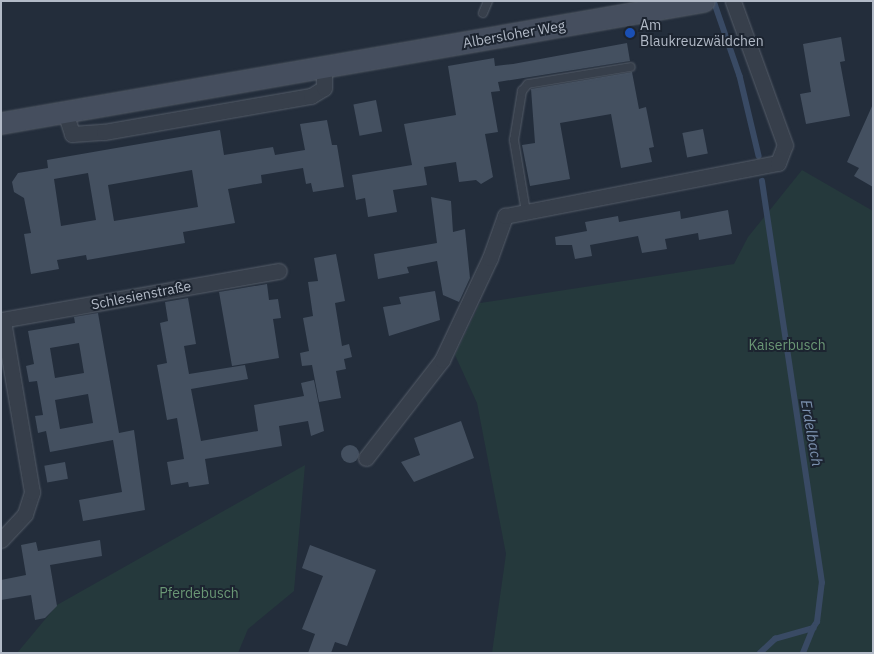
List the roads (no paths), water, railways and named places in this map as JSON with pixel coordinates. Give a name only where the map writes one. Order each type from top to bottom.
[{"type":"main road","name":"Albersloher Weg","points":[[1,123],[704,1]]},
{"type":"street","points":[[366,458],[442,360],[490,258],[505,216],[778,163],[785,145],[733,1]]},
{"type":"street","name":"Schlesienstraße","points":[[1,540],[25,514],[32,492],[2,320],[279,271]]},
{"type":"lane","points":[[483,14],[488,1]]},
{"type":"lane","points":[[526,212],[514,140],[522,91],[528,84],[631,67]]},
{"type":"waterway","name":"Erdelbach","points":[[714,1],[740,76],[759,156]]},
{"type":"waterway","name":"Erdelbach","points":[[760,653],[775,639],[813,628],[817,622],[822,583],[762,181]]},
{"type":"waterway","points":[[803,653],[813,628]]},
{"type":"place","name":"Am Blaukreuzwäldchen","points":[[630,33]]},
{"type":"park label","name":"Kaiserbusch","points":[[787,345]]},
{"type":"park label","name":"Pferdebusch","points":[[199,593]]}]
